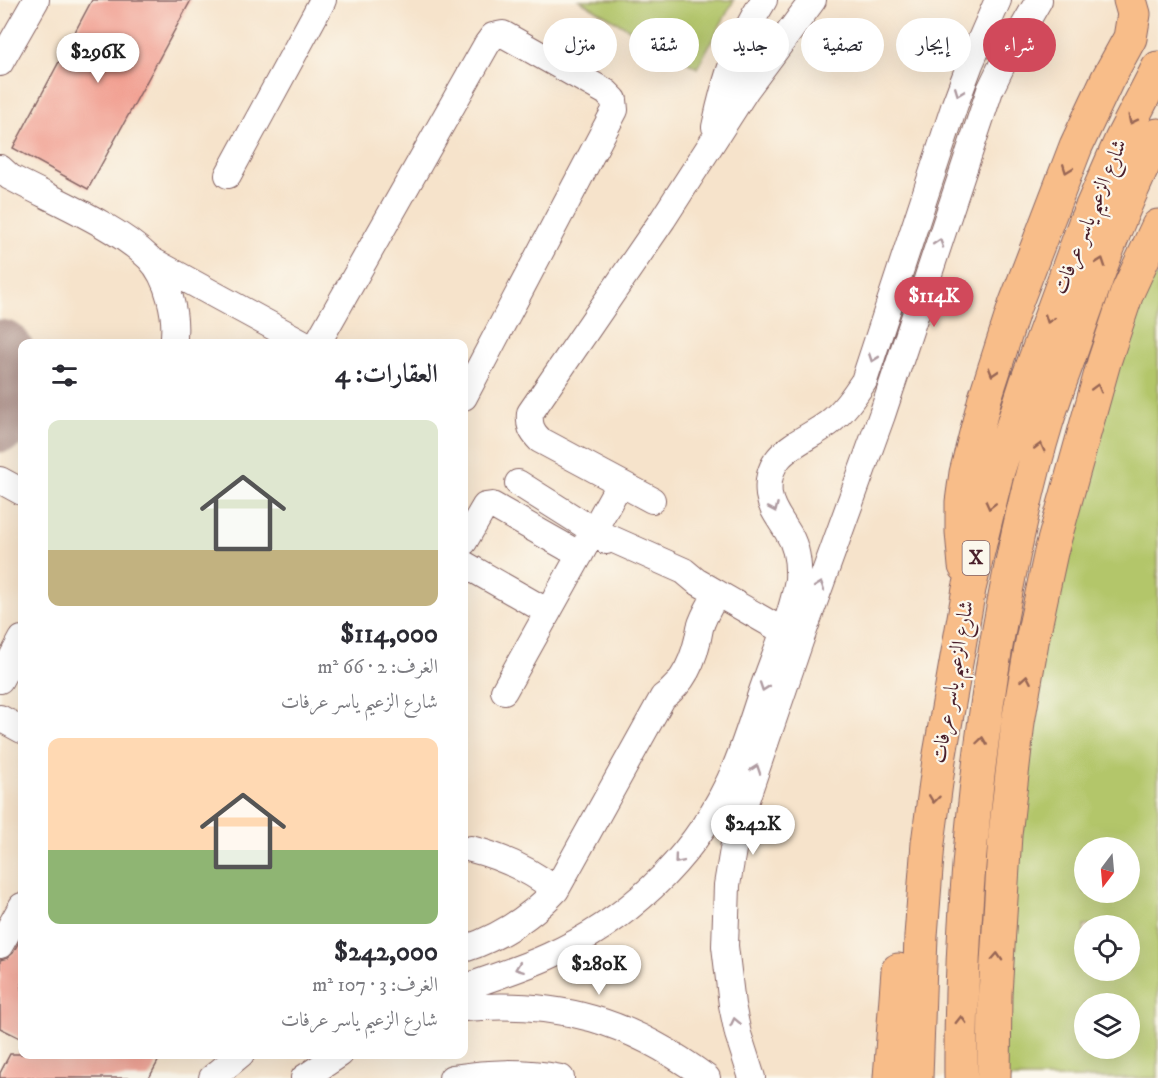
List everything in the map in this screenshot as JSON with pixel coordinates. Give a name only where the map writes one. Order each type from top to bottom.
[{"type":"highway","points":[[969,590],[962,532],[962,502],[966,473],[985,398],[1015,305],[1076,146],[1130,38],[1134,14],[1130,0]]},
{"type":"highway","name":"شارع الزعيم ياسر عرفات","points":[[916,1078],[921,936],[928,843],[939,760],[969,590],[996,477],[1033,363],[1093,202],[1121,140],[1158,68]]},
{"type":"highway","name":"شارع الزعيم ياسر عرفات","points":[[961,1078],[965,922],[971,847],[981,752],[1005,596],[1023,512],[1051,411],[1114,228],[1158,135]]},
{"type":"highway","points":[[994,1078],[996,982],[1005,835],[1018,722],[1031,647],[1051,552],[1115,327],[1150,257],[1158,225]]},
{"type":"highway","points":[[890,1078],[902,944],[908,910],[928,843]]},
{"type":"street","points":[[0,63],[36,0]]},
{"type":"street","points":[[228,175],[323,0]]},
{"type":"street","points":[[711,144],[731,63],[749,24],[764,0]]},
{"type":"street","points":[[652,500],[540,440],[533,433],[529,423],[530,413],[746,90],[813,0]]},
{"type":"street","points":[[752,1078],[738,1034],[727,975],[725,946],[727,885],[731,855],[791,636],[799,567],[794,543],[774,512],[770,501],[770,476],[781,455],[790,446],[831,422],[844,409],[864,381],[970,64],[998,0]]},
{"type":"street","points":[[468,986],[551,955],[584,938],[638,900],[670,870],[711,816],[741,755],[882,415],[990,90],[1010,49],[1039,0]]},
{"type":"street","points":[[320,339],[487,44],[493,36],[503,34],[606,92],[614,100],[615,110],[468,389]]},
{"type":"street","points":[[0,168],[10,177],[122,236],[151,260],[277,337]]},
{"type":"street","points":[[931,177],[957,187]]},
{"type":"street","points":[[151,260],[170,293],[176,330],[174,339]]},
{"type":"street","points":[[0,480],[18,490]]},
{"type":"street","points":[[518,483],[594,531],[684,571],[706,587],[791,636]]},
{"type":"street","points":[[504,691],[620,483]]},
{"type":"street","points":[[468,534],[479,512],[485,506],[492,505],[580,555]]},
{"type":"street","points":[[468,566],[548,612]]},
{"type":"street","points":[[468,943],[490,940],[527,917],[556,890],[663,697],[664,678],[677,649],[700,626],[706,587]]},
{"type":"street","points":[[0,680],[18,646]]},
{"type":"street","points":[[0,718],[18,728]]},
{"type":"street","points":[[471,849],[516,864],[556,890]]},
{"type":"street","points":[[0,945],[18,913]]},
{"type":"street","points":[[468,1008],[499,1005],[546,1008],[591,1017],[645,1038],[676,1055],[707,1078]]},
{"type":"street","points":[[212,1078],[235,1059]]},
{"type":"street","points":[[284,1078],[311,1073],[332,1059]]},
{"type":"street","points":[[452,1078],[488,1072],[530,1072],[561,1078]]},
{"type":"green space","points":[[579,0],[734,0],[724,18],[711,18],[711,42],[699,64],[699,18],[629,18],[629,29],[617,22],[617,18],[610,18]]},
{"type":"green space","points":[[1158,276],[1158,1078],[976,1078],[987,899],[1012,684],[1145,282]]},
{"type":"building","points":[[92,0],[191,0],[88,189],[13,148]]},
{"type":"building","points":[[18,944],[18,1037],[0,1028],[0,960],[13,953]]},
{"type":"building","points":[[10,1054],[18,1054],[18,1059],[159,1059],[149,1078],[0,1078],[0,1073]]},
{"type":"taxiway","points":[[0,354],[4,386],[0,418]]}]
